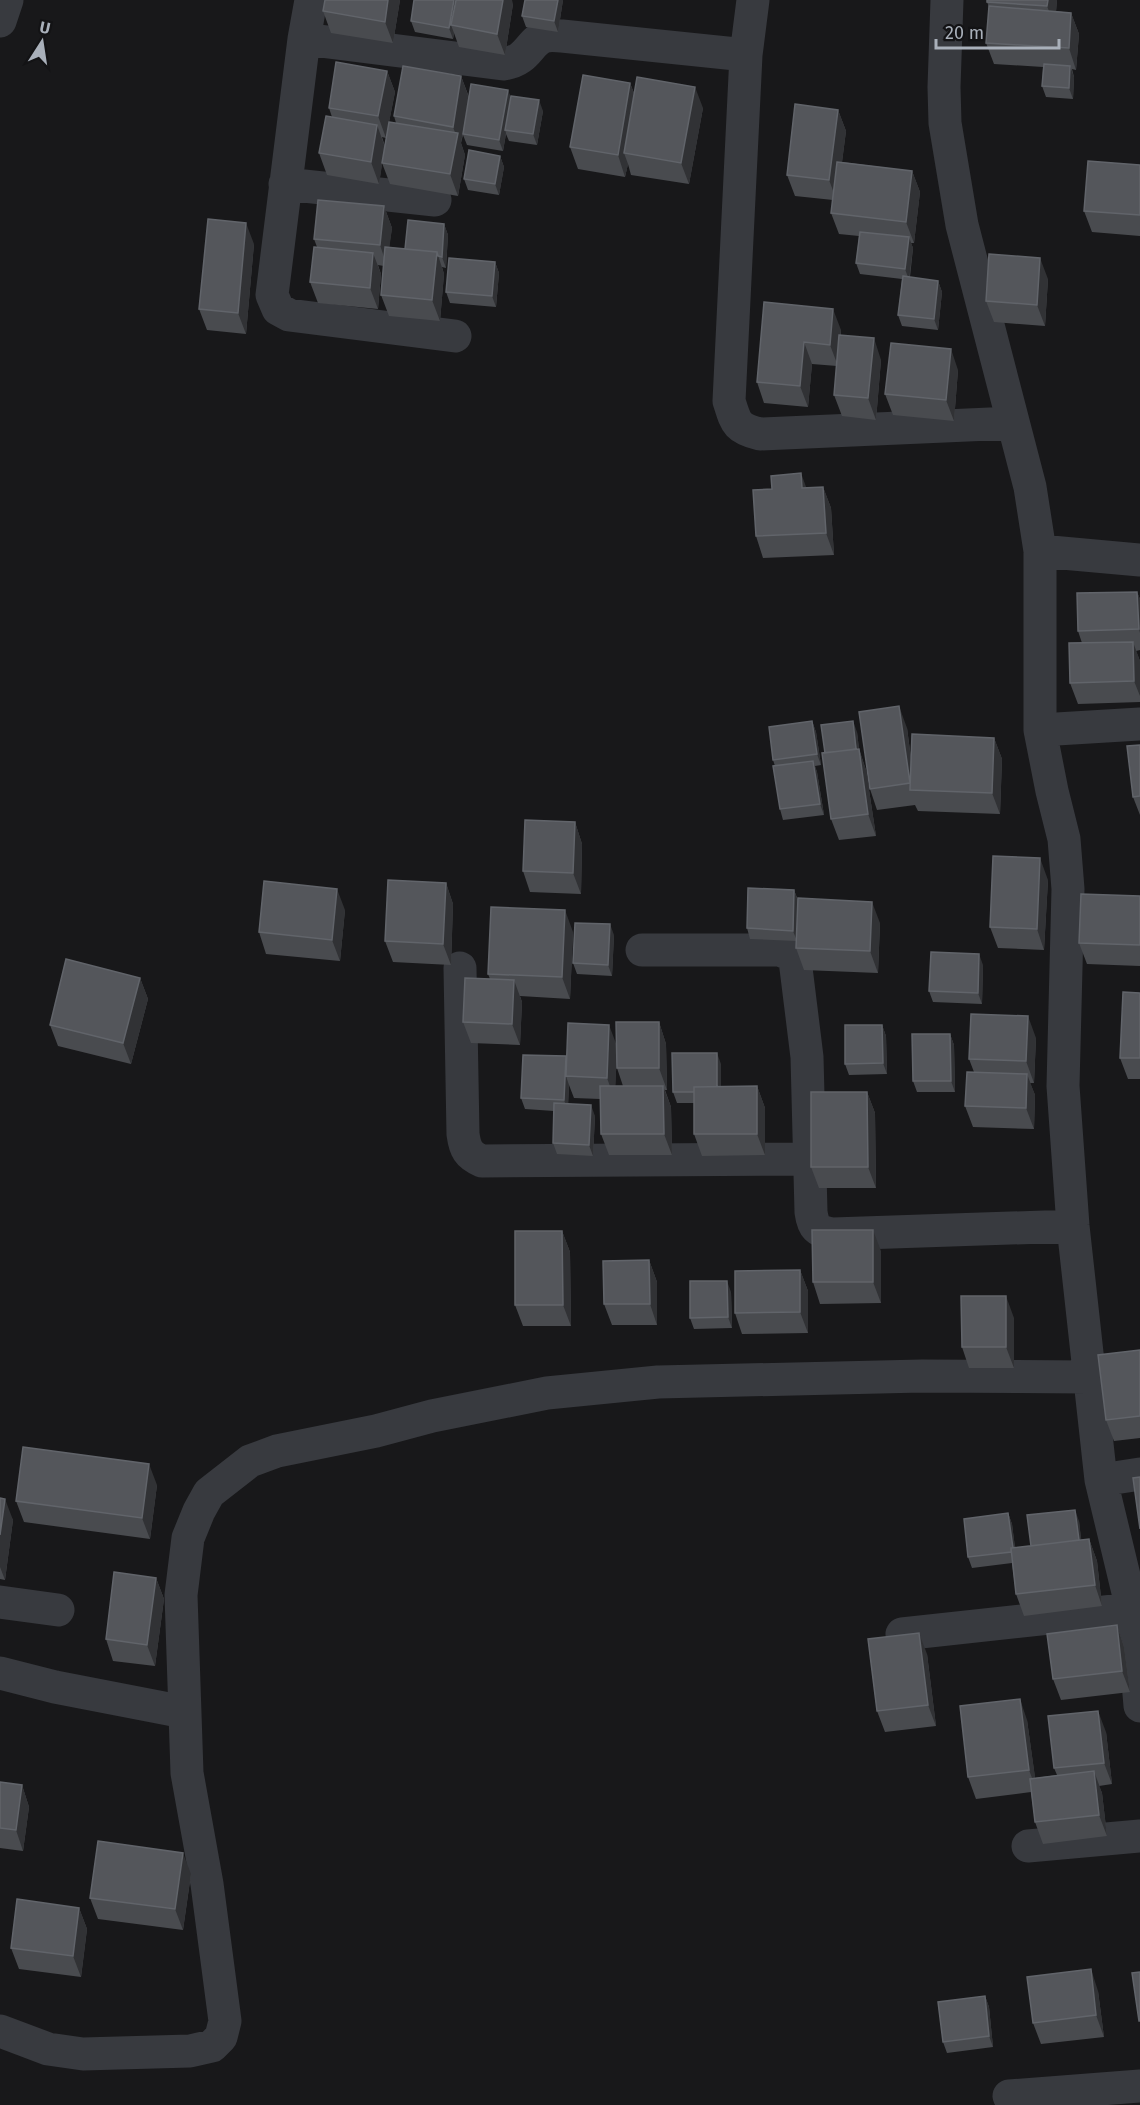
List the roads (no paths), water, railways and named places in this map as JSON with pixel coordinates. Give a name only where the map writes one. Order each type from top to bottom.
[{"type":"street","points":[[0,21],[7,0]]},
{"type":"street","points":[[311,0],[304,39],[272,295],[278,309],[289,315],[455,336]]},
{"type":"street","points":[[753,0],[746,54],[729,400],[735,419],[744,430],[760,434],[1013,423]]},
{"type":"street","points":[[947,0],[945,123],[962,225],[1030,487],[1040,551],[1041,730],[1052,791],[1064,839],[1068,889],[1064,1086],[1073,1226],[1101,1480],[1132,1609],[1140,1706]]},
{"type":"street","points":[[304,39],[503,64],[515,63],[525,56],[535,42],[546,36],[746,54]]},
{"type":"street","points":[[285,184],[435,200]]},
{"type":"street","points":[[1040,551],[1140,560]]},
{"type":"street","points":[[1041,730],[1140,724]]},
{"type":"street","points":[[642,950],[780,950],[795,960],[807,1057],[812,1224],[817,1230],[833,1234],[1073,1226]]},
{"type":"street","points":[[460,968],[463,1134],[465,1146],[471,1156],[482,1161],[809,1159]]},
{"type":"street","points":[[0,2031],[48,2049],[83,2054],[190,2051],[212,2046],[221,2037],[225,2021],[207,1884],[187,1773],[181,1595],[188,1538],[199,1511],[210,1493],[249,1461],[277,1450],[376,1431],[432,1416],[547,1393],[658,1382],[922,1376],[1088,1377]]},
{"type":"street","points":[[1101,1480],[1140,1474]]},
{"type":"street","points":[[0,1602],[58,1610]]},
{"type":"street","points":[[902,1634],[1132,1609]]},
{"type":"street","points":[[0,1673],[56,1687],[184,1712]]},
{"type":"street","points":[[1028,1846],[1140,1836]]},
{"type":"street","points":[[1009,2096],[1140,2086]]}]
